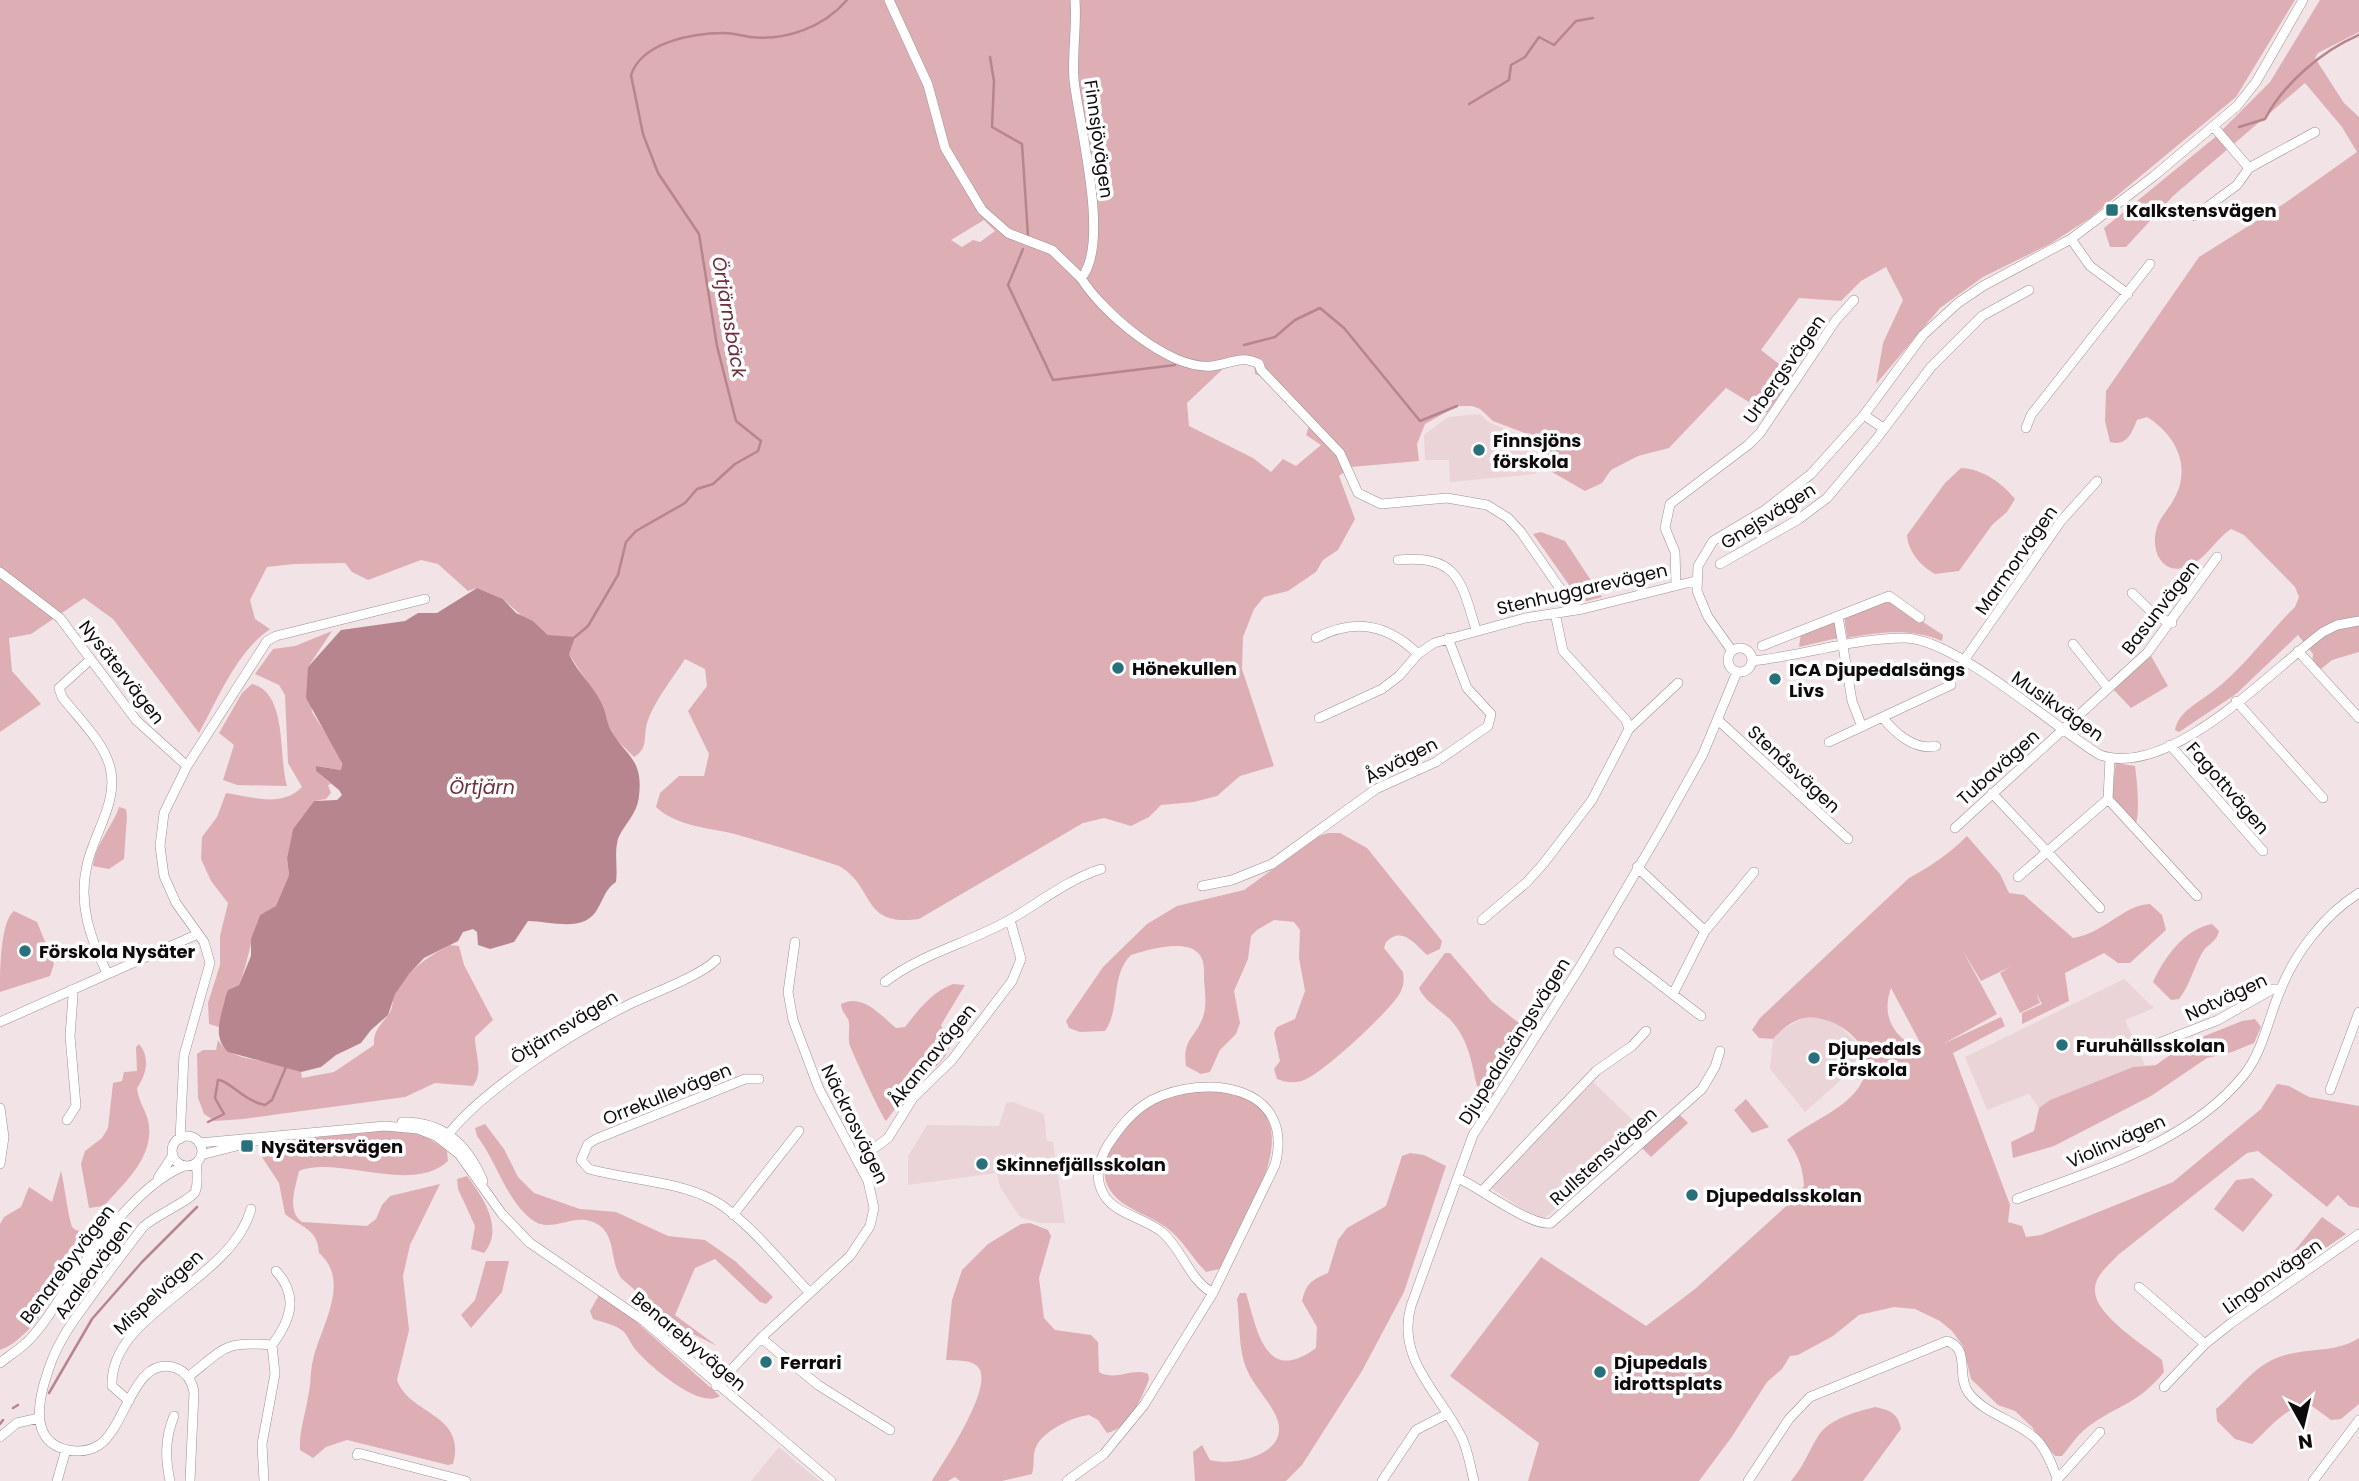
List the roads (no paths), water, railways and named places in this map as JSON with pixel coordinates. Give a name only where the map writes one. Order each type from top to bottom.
[{"type":"street","points":[[889,0],[928,85],[945,148],[982,210],[1008,233],[1052,250],[1081,278],[1099,302],[1132,331],[1181,361],[1212,366],[1245,359],[1259,364],[1261,370],[1340,453],[1354,489],[1368,500],[1391,505],[1460,498],[1498,511],[1521,532],[1574,610]]},
{"type":"street","name":"Finnsjövägen","points":[[1075,0],[1074,83],[1093,201],[1094,253],[1081,278]]},
{"type":"street","points":[[1732,651],[1708,617],[1695,581],[1701,558],[1713,541],[1765,510],[1811,474],[1864,415],[1923,335],[1939,318],[1983,286],[2071,239],[2112,210],[2237,106],[2256,82],[2303,0]]},
{"type":"street","points":[[2213,126],[2249,168]]},
{"type":"street","points":[[2195,216],[2237,185],[2249,168],[2315,132]]},
{"type":"street","points":[[2071,239],[2090,266],[2128,295]]},
{"type":"street","points":[[2026,428],[2032,415],[2150,264]]},
{"type":"street","name":"Gnejsvägen","points":[[1720,564],[1799,519],[1827,498],[1874,442],[1924,374],[1982,316],[2029,290]]},
{"type":"street","name":"Urbergsvägen","points":[[1676,584],[1675,552],[1665,528],[1670,504],[1760,433],[1836,320],[1854,300]]},
{"type":"street","points":[[1864,415],[1882,428]]},
{"type":"street","name":"Marmorvägen","points":[[1965,659],[2061,521],[2096,481]]},
{"type":"street","name":"Basunvägen","points":[[2062,730],[2147,653],[2172,623],[2217,557]]},
{"type":"street","name":"Stenhuggarevägen","points":[[1398,561],[1433,560],[1446,564],[1458,581],[1476,630]]},
{"type":"street","name":"Nysätervägen","points":[[0,572],[60,618],[148,734],[187,766]]},
{"type":"street","name":"Stenhuggarevägen","points":[[1320,718],[1382,689],[1399,677],[1418,654],[1448,638],[1695,581]]},
{"type":"street","points":[[2132,593],[2157,617],[2172,623]]},
{"type":"street","points":[[1762,646],[1889,596],[1920,618]]},
{"type":"street","points":[[196,1180],[173,1155],[174,1146],[180,1139],[180,1085],[184,1055],[210,963],[208,950],[176,903],[161,860],[164,813],[187,766],[267,641],[276,636],[425,599]]},
{"type":"street","points":[[1555,613],[1563,651],[1626,720],[1629,729]]},
{"type":"street","points":[[1838,615],[1852,701],[1862,727]]},
{"type":"street","name":"Musikvägen","points":[[1737,672],[1746,671],[1752,661],[1886,639],[1920,639],[1965,659],[2062,730],[2110,758],[2150,754],[2170,745],[2212,720],[2298,651],[2337,625],[2359,621]]},
{"type":"street","points":[[1316,638],[1347,626],[1371,626],[1393,634],[1418,654]]},
{"type":"street","name":"Åsvägen","points":[[1202,886],[1232,880],[1272,864],[1376,789],[1436,762],[1488,726],[1491,714],[1467,688],[1448,638]]},
{"type":"street","points":[[2073,644],[2108,688]]},
{"type":"street","points":[[1732,651],[1745,649],[1752,661]]},
{"type":"street","points":[[1732,651],[1728,662],[1737,672]]},
{"type":"street","points":[[2298,651],[2359,719]]},
{"type":"street","points":[[90,660],[59,688],[62,697],[101,749],[112,778],[106,811],[88,862],[83,897],[88,927],[107,973]]},
{"type":"street","name":"Djupedalsängsvägen","points":[[1474,1481],[1463,1440],[1416,1367],[1408,1344],[1408,1322],[1426,1261],[1473,1135],[1580,967],[1719,721],[1737,672]]},
{"type":"street","points":[[1482,920],[1527,882],[1576,824],[1599,788],[1629,729],[1678,683]]},
{"type":"street","points":[[1829,742],[1951,685]]},
{"type":"street","points":[[2236,701],[2323,797]]},
{"type":"street","points":[[1883,718],[1905,739],[1921,747],[1936,746]]},
{"type":"street","name":"Stenåsvägen","points":[[1719,721],[1848,839]]},
{"type":"street","name":"Tubavägen","points":[[1955,828],[2062,730]]},
{"type":"street","name":"Fagottvägen","points":[[2170,745],[2263,851]]},
{"type":"street","points":[[2110,758],[2108,799],[2197,897]]},
{"type":"street","points":[[1992,793],[2100,908]]},
{"type":"street","points":[[2018,877],[2108,799]]},
{"type":"street","points":[[1637,867],[1704,931]]},
{"type":"street","points":[[885,982],[904,968],[1010,920],[1086,874],[1101,869]]},
{"type":"street","points":[[1673,994],[1704,931],[1754,872]]},
{"type":"street","name":"Violinvägen","points":[[2017,1199],[2168,1138],[2216,1103],[2244,1074],[2257,1054],[2281,989],[2316,931],[2345,902],[2359,893]]},
{"type":"street","name":"Åkannavägen","points":[[858,1160],[888,1138],[913,1098],[952,1060],[1012,981],[1021,959],[1010,920]]},
{"type":"street","points":[[0,1022],[198,934]]},
{"type":"street","name":"Näckrosvägen","points":[[716,1386],[761,1338],[850,1256],[870,1226],[873,1195],[858,1160],[819,1089],[793,1020],[788,992],[795,942]]},
{"type":"street","points":[[1618,952],[1701,1016]]},
{"type":"street","name":"Ötjärnsvägen","points":[[446,1137],[465,1116],[530,1063],[604,1017],[716,960]]},
{"type":"street","name":"Notvägen","points":[[2146,1048],[2218,1020],[2273,989],[2281,989]]},
{"type":"street","points":[[67,1120],[76,1106],[70,1036],[73,996],[71,990]]},
{"type":"street","points":[[2330,1090],[2359,1012]]},
{"type":"street","points":[[1483,1190],[1596,1071],[1632,1046],[1646,1031]]},
{"type":"street","name":"Rullstensvägen","points":[[1458,1178],[1483,1190],[1531,1221],[1543,1224],[1558,1219],[1702,1089],[1715,1067],[1720,1051]]},
{"type":"street","name":"Orrekullevägen","points":[[759,1079],[744,1079],[596,1139],[587,1144],[581,1153],[583,1165],[589,1169],[702,1195],[733,1215],[810,1293]]},
{"type":"street","points":[[1067,1481],[1104,1454],[1128,1427],[1213,1293],[1270,1179],[1279,1150],[1269,1112],[1257,1098],[1240,1091],[1205,1087],[1168,1094],[1128,1117],[1101,1157],[1098,1176],[1108,1201],[1161,1232],[1179,1251],[1198,1282],[1213,1293]]},
{"type":"street","points":[[0,1108],[4,1137],[0,1164]]},
{"type":"street","points":[[182,1120],[190,1137],[199,1143],[419,1123],[446,1137]]},
{"type":"street","points":[[733,1215],[799,1131]]},
{"type":"street","points":[[180,1139],[190,1137]]},
{"type":"street","points":[[185,1166],[199,1159],[270,1137]]},
{"type":"street","name":"Benarebyvägen","points":[[446,1137],[472,1158],[493,1202],[540,1251],[632,1312],[831,1481]]},
{"type":"street","points":[[196,1180],[199,1143]]},
{"type":"street","name":"Benarebyvägen","points":[[0,1363],[27,1342],[75,1275],[126,1212],[155,1182],[173,1155]]},
{"type":"street","name":"Benarebyvägen","points":[[155,1182],[185,1166]]},
{"type":"street","name":"Azaleavägen","points":[[39,1418],[52,1361],[74,1319],[143,1227],[159,1213],[192,1196],[196,1180]]},
{"type":"street","name":"Mispelvägen","points":[[129,1401],[112,1386],[113,1364],[119,1350],[144,1321],[207,1271],[247,1225],[251,1209]]},
{"type":"street","name":"Lingonvägen","points":[[2164,1387],[2205,1345],[2359,1234]]},
{"type":"street","points":[[264,1481],[262,1444],[275,1374],[272,1345],[285,1327],[291,1306],[288,1287],[276,1270]]},
{"type":"street","points":[[2139,1287],[2205,1345]]},
{"type":"street","points":[[761,1338],[818,1385],[890,1430]]},
{"type":"street","points":[[1748,1481],[1789,1419],[1810,1396],[1947,1341],[1953,1343],[1963,1357],[1963,1381],[1968,1392],[1997,1415],[2037,1439],[2057,1481],[2100,1432]]},
{"type":"street","points":[[188,1377],[231,1344],[247,1342],[272,1345]]},
{"type":"street","points":[[0,1437],[17,1423],[39,1418],[46,1438],[66,1450],[86,1450],[102,1444],[142,1378],[154,1369],[173,1367],[188,1377],[193,1386],[190,1481]]},
{"type":"street","points":[[1382,1481],[1416,1430],[1447,1414]]},
{"type":"street","points":[[170,1481],[166,1455],[167,1433],[174,1416]]},
{"type":"street","points":[[2313,1481],[2359,1420]]},
{"type":"street","points":[[57,1481],[66,1450]]},
{"type":"street","points":[[357,1455],[358,1453],[466,1481]]},
{"type":"water","name":"Örtjärn","points":[[477,588],[503,599],[516,613],[533,621],[548,635],[575,637],[569,654],[598,697],[611,730],[637,767],[639,796],[636,809],[618,839],[616,882],[607,890],[592,916],[576,924],[528,921],[514,942],[490,949],[478,945],[477,932],[473,929],[463,932],[458,941],[424,958],[409,974],[395,994],[388,1015],[361,1043],[336,1055],[321,1067],[301,1072],[228,1052],[219,1032],[226,995],[228,990],[239,985],[251,956],[251,939],[260,915],[276,906],[289,875],[287,858],[293,829],[314,801],[337,800],[342,795],[316,771],[316,766],[341,770],[342,763],[306,698],[308,667],[341,630],[405,621],[418,613],[437,613]]},
{"type":"waterway","name":"Örtjärnsbäck","points":[[575,637],[588,626],[618,575],[626,542],[636,531],[685,503],[697,489],[713,484],[735,464],[758,451],[761,441],[736,421],[717,346],[699,234],[658,173],[643,134],[631,75],[646,55],[670,42],[712,33],[764,38],[790,34],[816,25],[838,10],[847,0]]},
{"type":"waterway","points":[[1469,104],[1509,80],[1511,65],[1525,57],[1539,37],[1554,45],[1576,21],[1593,18]]},
{"type":"waterway","points":[[2239,127],[2265,119],[2282,93],[2305,70],[2331,50],[2359,35]]},
{"type":"waterway","points":[[990,57],[994,81],[992,127],[1022,144],[1028,236]]},
{"type":"waterway","points":[[1023,249],[1008,285],[1053,380],[1175,365]]},
{"type":"waterway","points":[[1244,345],[1275,337],[1295,320],[1320,308],[1344,328],[1420,421],[1457,406]]},
{"type":"waterway","points":[[208,1122],[224,1114],[215,1098],[218,1080],[251,1100],[265,1105],[272,1100],[286,1067]]},
{"type":"waterway","points":[[49,1393],[92,1319],[142,1262],[197,1207]]},
{"type":"waterway","points":[[13,1408],[18,1405]]},
{"type":"waterway","points":[[0,1424],[3,1420]]},
{"type":"place","name":"Kalkstensvägen","points":[[2112,210]]},
{"type":"place","name":"Finnsjöns förskola","points":[[1479,450]]},
{"type":"place","name":"Hönekullen","points":[[1118,668]]},
{"type":"place","name":"ICA Djupedalsängs Livs","points":[[1775,679]]},
{"type":"place","name":"Förskola Nysäter","points":[[25,951]]},
{"type":"place","name":"Furuhällsskolan","points":[[2062,1045]]},
{"type":"place","name":"Djupedals Förskola","points":[[1814,1058]]},
{"type":"place","name":"Nysätersvägen","points":[[247,1146]]},
{"type":"place","name":"Skinnefjällsskolan","points":[[982,1164]]},
{"type":"place","name":"Djupedalsskolan","points":[[1692,1195]]},
{"type":"place","name":"Ferrari","points":[[766,1362]]},
{"type":"place","name":"Djupedals idrottsplats","points":[[1600,1372]]}]
